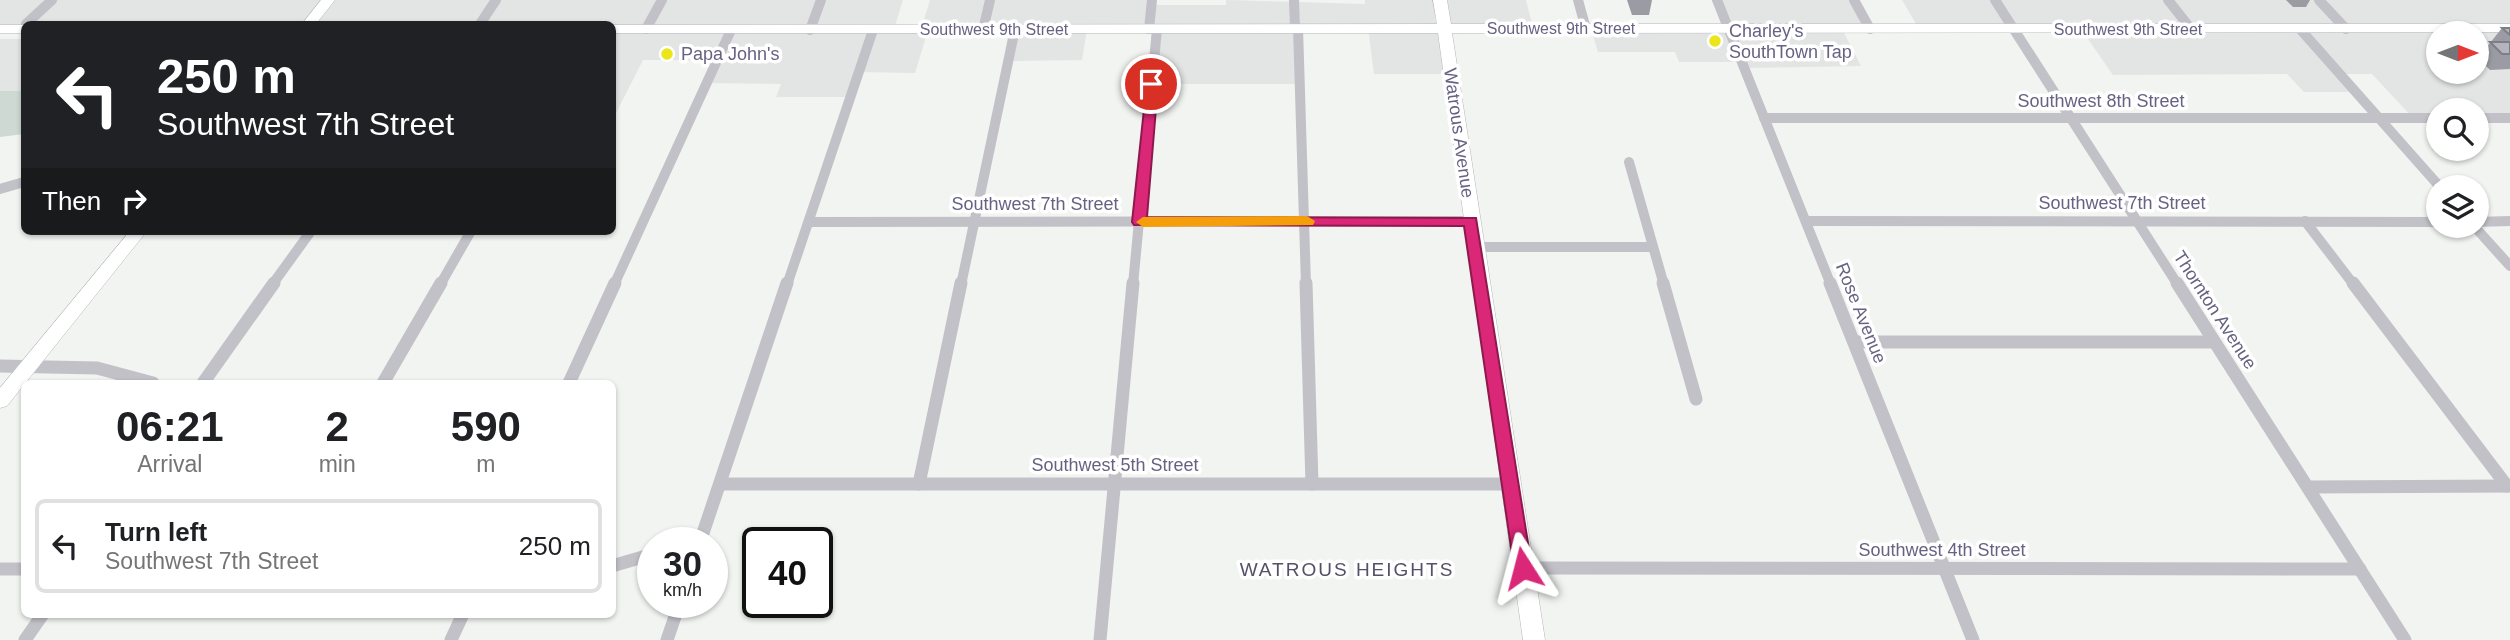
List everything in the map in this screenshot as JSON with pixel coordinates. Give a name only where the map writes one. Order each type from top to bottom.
[{"type":"main road","points":[[311,21],[328,0]]},
{"type":"main road","name":"Watrous Avenue","points":[[1440,0],[1534,640]]},
{"type":"main road","points":[[0,29],[21,27]]},
{"type":"main road","name":"Southwest 9th Street","points":[[616,29],[2510,28]]},
{"type":"main road","points":[[0,401],[136,235]]},
{"type":"street","points":[[30,21],[52,0]]},
{"type":"street","points":[[482,21],[496,0]]},
{"type":"street","points":[[646,29],[662,0]]},
{"type":"street","points":[[810,30],[821,0]]},
{"type":"street","points":[[983,30],[990,0]]},
{"type":"street","points":[[1100,640],[1139,222],[1153,29],[1152,0]]},
{"type":"street","points":[[1294,0],[1312,484]]},
{"type":"street","points":[[1578,0],[1586,29]]},
{"type":"street","name":"Rose Avenue","points":[[1717,0],[1973,640]]},
{"type":"street","points":[[1854,0],[1870,29]]},
{"type":"street","name":"Thornton Avenue","points":[[1995,0],[2406,640]]},
{"type":"street","points":[[2168,0],[2191,29]]},
{"type":"street","points":[[2319,0],[2346,29]]},
{"type":"street","points":[[919,484],[1015,29]]},
{"type":"street","points":[[2300,29],[2429,175]]},
{"type":"street","points":[[570,380],[731,30]]},
{"type":"street","points":[[705,527],[873,30]]},
{"type":"street","name":"Southwest 8th Street","points":[[1764,118],[2426,118]]},
{"type":"street","points":[[2489,118],[2510,118]]},
{"type":"street","points":[[1629,162],[1696,399]]},
{"type":"street","points":[[0,189],[21,183]]},
{"type":"street","name":"Southwest 7th Street","points":[[808,222],[1471,221]]},
{"type":"street","name":"Southwest 7th Street","points":[[1805,221],[2426,222]]},
{"type":"street","points":[[2305,221],[2508,486]]},
{"type":"street","points":[[2489,223],[2510,221]]},
{"type":"street","points":[[205,380],[308,235]]},
{"type":"street","points":[[385,380],[469,235]]},
{"type":"street","points":[[2487,238],[2510,266]]},
{"type":"street","points":[[1475,247],[1653,247]]},
{"type":"street","points":[[1854,342],[2214,342]]},
{"type":"street","points":[[0,366],[115,369],[145,380]]},
{"type":"street","name":"Southwest 5th Street","points":[[720,484],[1510,484]]},
{"type":"street","points":[[2308,487],[2508,486]]},
{"type":"street","points":[[616,565],[637,559]]},
{"type":"street","name":"Southwest 4th Street","points":[[1523,568],[2360,569]]},
{"type":"street","points":[[0,569],[21,569]]},
{"type":"street","points":[[25,640],[40,618]]},
{"type":"street","points":[[451,640],[461,618]]},
{"type":"street","points":[[667,640],[675,618]]},
{"type":"shaded area","points":[[0,0],[903,0],[894,29],[921,30],[930,0],[1152,0],[1152,5],[1226,5],[1226,0],[1365,4],[1365,0],[1526,0],[1533,28],[1446,28],[1451,74],[1374,74],[1368,28],[1299,28],[1300,84],[1151,84],[1157,29],[1087,29],[1082,60],[1009,61],[1015,30],[928,30],[915,73],[859,72],[850,97],[776,97],[781,84],[706,83],[716,60],[643,60],[616,113],[616,21],[21,21],[21,25],[0,29]]},
{"type":"shaded area","points":[[1717,0],[1854,0],[1870,29],[1842,29],[1861,66],[1744,68],[1741,62],[1679,62],[1675,52],[1598,52],[1591,29],[1728,29]]},
{"type":"shaded area","points":[[1902,0],[2510,0],[2510,118],[2489,118],[2489,98],[2426,98],[2426,118],[2413,118],[2372,74],[2340,74],[2355,92],[2304,92],[2287,74],[2113,75],[2081,29],[1919,29]]},
{"type":"shaded area","points":[[0,39],[21,39],[21,91],[0,91]]},
{"type":"shaded area","points":[[0,91],[21,91],[21,134],[0,137]]},
{"type":"building","points":[[2490,42],[2510,42],[2510,54],[2502,54]]},
{"type":"slow traffic","points":[[1143,222],[1307,221]]},
{"type":"place","name":"Charley's SouthTown Tap","points":[[1715,41]]},
{"type":"place","name":"Papa John's","points":[[667,54]]},
{"type":"district","name":"WATROUS HEIGHTS","points":[[1347,569]]},
{"type":"route","points":[[1151,84],[1139,222],[1471,221],[1523,568]]}]
